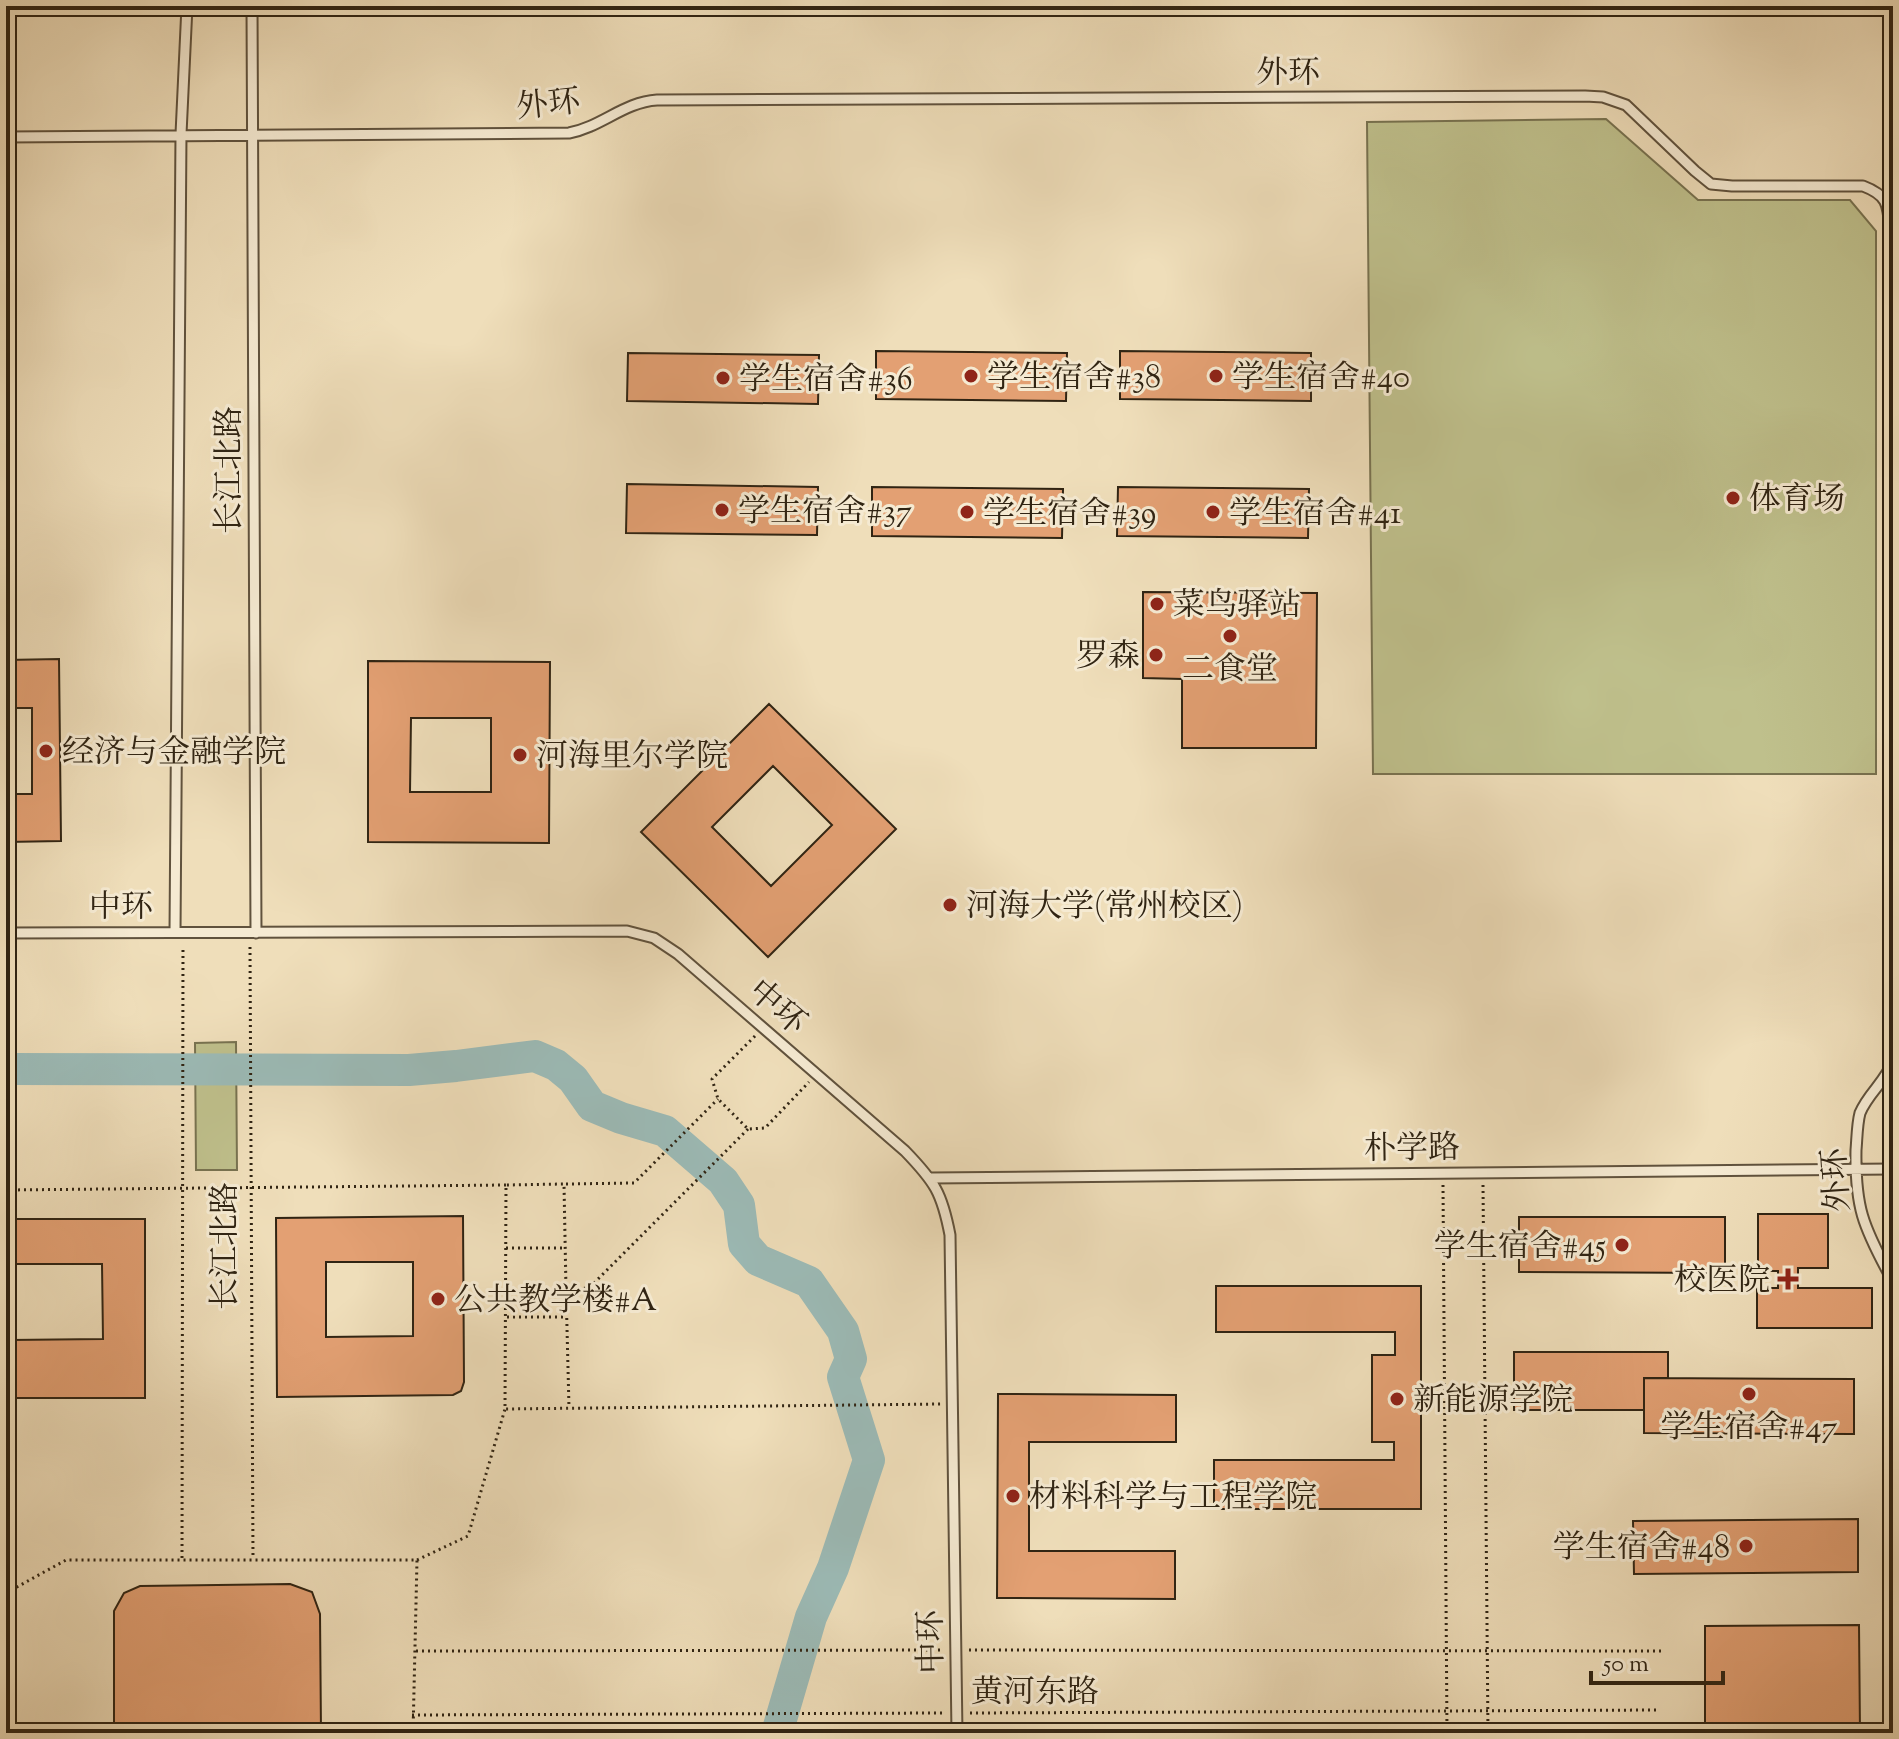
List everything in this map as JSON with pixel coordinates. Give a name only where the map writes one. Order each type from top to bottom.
[{"type":"lane","name":"长江北路","points":[[179,932],[181,134],[187,6]]},
{"type":"lane","name":"长江北路","points":[[252,6],[253,933]]},
{"type":"lane","name":"外环","points":[[6,137],[569,133],[584,130],[630,104],[657,100],[1585,96],[1603,97],[1626,105],[1711,184],[1863,186],[1878,191],[1888,206],[1890,228],[1893,853]]},
{"type":"lane","name":"中环","points":[[6,933],[627,931],[654,938],[678,954],[905,1151],[931,1178],[943,1202],[950,1235],[957,1733]]},
{"type":"lane","name":"外环","points":[[1893,1060],[1891,1069],[1877,1084],[1860,1113],[1856,1169],[1861,1218],[1890,1276],[1893,1733]]},
{"type":"lane","name":"朴学路","points":[[931,1178],[1893,1169]]},
{"type":"path","name":"长江北路","points":[[179,932],[184,1088],[182,1558]]},
{"type":"path","name":"长江北路","points":[[253,933],[249,1042],[253,1559]]},
{"type":"path","points":[[748,1129],[718,1099],[712,1079],[764,1028]]},
{"type":"path","points":[[566,1289],[589,1288],[748,1129],[765,1128],[817,1074]]},
{"type":"path","points":[[6,1190],[634,1183],[718,1099]]},
{"type":"path","points":[[1443,1173],[1447,1733]]},
{"type":"path","points":[[1482,1173],[1488,1733]]},
{"type":"path","points":[[564,1184],[569,1408]]},
{"type":"path","points":[[6,1593],[66,1560],[417,1560],[468,1536],[505,1409],[506,1185]]},
{"type":"path","points":[[506,1248],[565,1247]]},
{"type":"path","points":[[506,1317],[567,1317]]},
{"type":"path","points":[[505,1409],[953,1403]]},
{"type":"path","points":[[413,1733],[417,1560]]},
{"type":"path","name":"黄河东路","points":[[416,1651],[1661,1651]]},
{"type":"path","name":"黄河东路","points":[[412,1715],[1659,1710]]},
{"type":"green space","points":[[1606,119],[1698,200],[1850,200],[1876,231],[1876,774],[1373,774],[1367,122]]},
{"type":"green space","points":[[236,1042],[237,1170],[196,1170],[195,1043]]},
{"type":"building","name":"学生宿舍#38","points":[[876,351],[1067,353],[1066,401],[876,399]]},
{"type":"building","name":"学生宿舍#40","points":[[1120,351],[1311,353],[1311,401],[1120,399]]},
{"type":"building","name":"学生宿舍#36","points":[[628,353],[819,355],[818,404],[627,401]]},
{"type":"building","name":"学生宿舍#37","points":[[627,484],[818,487],[817,535],[626,533]]},
{"type":"building","name":"学生宿舍#39","points":[[872,487],[1063,489],[1062,538],[872,536]]},
{"type":"building","name":"学生宿舍#41","points":[[1118,487],[1309,489],[1308,538],[1117,536]]},
{"type":"building","name":"二食堂","points":[[1143,592],[1317,593],[1316,748],[1182,748],[1182,679],[1143,678]]},
{"type":"building","name":"经济与金融学院","points":[[59,659],[61,841],[6,842],[6,794],[32,794],[32,708],[6,708],[6,660]]},
{"type":"building","name":"河海里尔学院","points":[[368,661],[550,662],[549,843],[368,842]],"holes":[[[411,718],[491,718],[491,792],[410,792]]]},
{"type":"building","points":[[769,704],[896,829],[768,957],[641,832]],"holes":[[[773,766],[832,825],[771,886],[712,827]]]},
{"type":"building","name":"校医院","points":[[1758,1214],[1828,1214],[1828,1268],[1798,1268],[1798,1288],[1872,1288],[1872,1328],[1757,1328],[1757,1288],[1778,1288],[1778,1271],[1758,1271]]},
{"type":"building","name":"公共教学楼#A","points":[[463,1216],[464,1382],[461,1391],[453,1395],[277,1397],[276,1218]],"holes":[[[326,1262],[413,1262],[413,1336],[326,1337]]]},
{"type":"building","name":"学生宿舍#45","points":[[1519,1217],[1725,1217],[1725,1273],[1519,1272]]},
{"type":"building","points":[[6,1219],[145,1219],[145,1398],[6,1398]],"holes":[[[10,1264],[102,1264],[103,1339],[10,1340]]]},
{"type":"building","name":"新能源学院","points":[[1216,1286],[1421,1286],[1421,1509],[1214,1509],[1214,1460],[1394,1460],[1394,1442],[1372,1442],[1372,1355],[1395,1355],[1395,1332],[1216,1332]]},
{"type":"building","points":[[1514,1352],[1668,1352],[1668,1378],[1644,1378],[1644,1410],[1514,1410]]},
{"type":"building","name":"学生宿舍#47","points":[[1644,1378],[1854,1379],[1854,1434],[1644,1433]]},
{"type":"building","name":"材料科学与工程学院","points":[[998,1394],[1176,1395],[1176,1442],[1029,1442],[1029,1551],[1175,1551],[1175,1599],[997,1598]]},
{"type":"building","name":"学生宿舍#48","points":[[1858,1519],[1858,1572],[1634,1574],[1633,1521]]},
{"type":"building","points":[[290,1584],[312,1592],[320,1614],[321,1733],[114,1733],[114,1611],[124,1593],[140,1586]]},
{"type":"building","points":[[1859,1625],[1860,1733],[1705,1733],[1705,1626]]},
{"type":"waterway","points":[[6,1069],[409,1070],[535,1056],[556,1065],[573,1079],[592,1106],[665,1131],[723,1181],[739,1205],[744,1244],[758,1260],[809,1282],[843,1331],[851,1359],[843,1377],[869,1460],[833,1568],[811,1617],[777,1733]]},
{"type":"place","name":"学生宿舍#38","points":[[971,376]]},
{"type":"place","name":"学生宿舍#40","points":[[1216,376]]},
{"type":"place","name":"学生宿舍#36","points":[[723,378]]},
{"type":"place","name":"体育场","points":[[1733,498]]},
{"type":"place","name":"学生宿舍#37","points":[[722,510]]},
{"type":"place","name":"学生宿舍#39","points":[[967,512]]},
{"type":"place","name":"学生宿舍#41","points":[[1213,512]]},
{"type":"place","name":"菜鸟驿站","points":[[1157,604]]},
{"type":"place","name":"二食堂","points":[[1230,636]]},
{"type":"place","name":"罗森","points":[[1156,655]]},
{"type":"place","name":"经济与金融学院","points":[[46,751]]},
{"type":"place","name":"河海里尔学院","points":[[520,755]]},
{"type":"place","name":"河海大学(常州校区)","points":[[950,905]]},
{"type":"place","name":"学生宿舍#45","points":[[1622,1245]]},
{"type":"place","name":"校医院","points":[[1788,1279]]},
{"type":"place","name":"公共教学楼#A","points":[[438,1299]]},
{"type":"place","name":"学生宿舍#47","points":[[1749,1394]]},
{"type":"place","name":"新能源学院","points":[[1397,1399]]},
{"type":"place","name":"材料科学与工程学院","points":[[1013,1496]]},
{"type":"place","name":"学生宿舍#48","points":[[1746,1546]]}]
